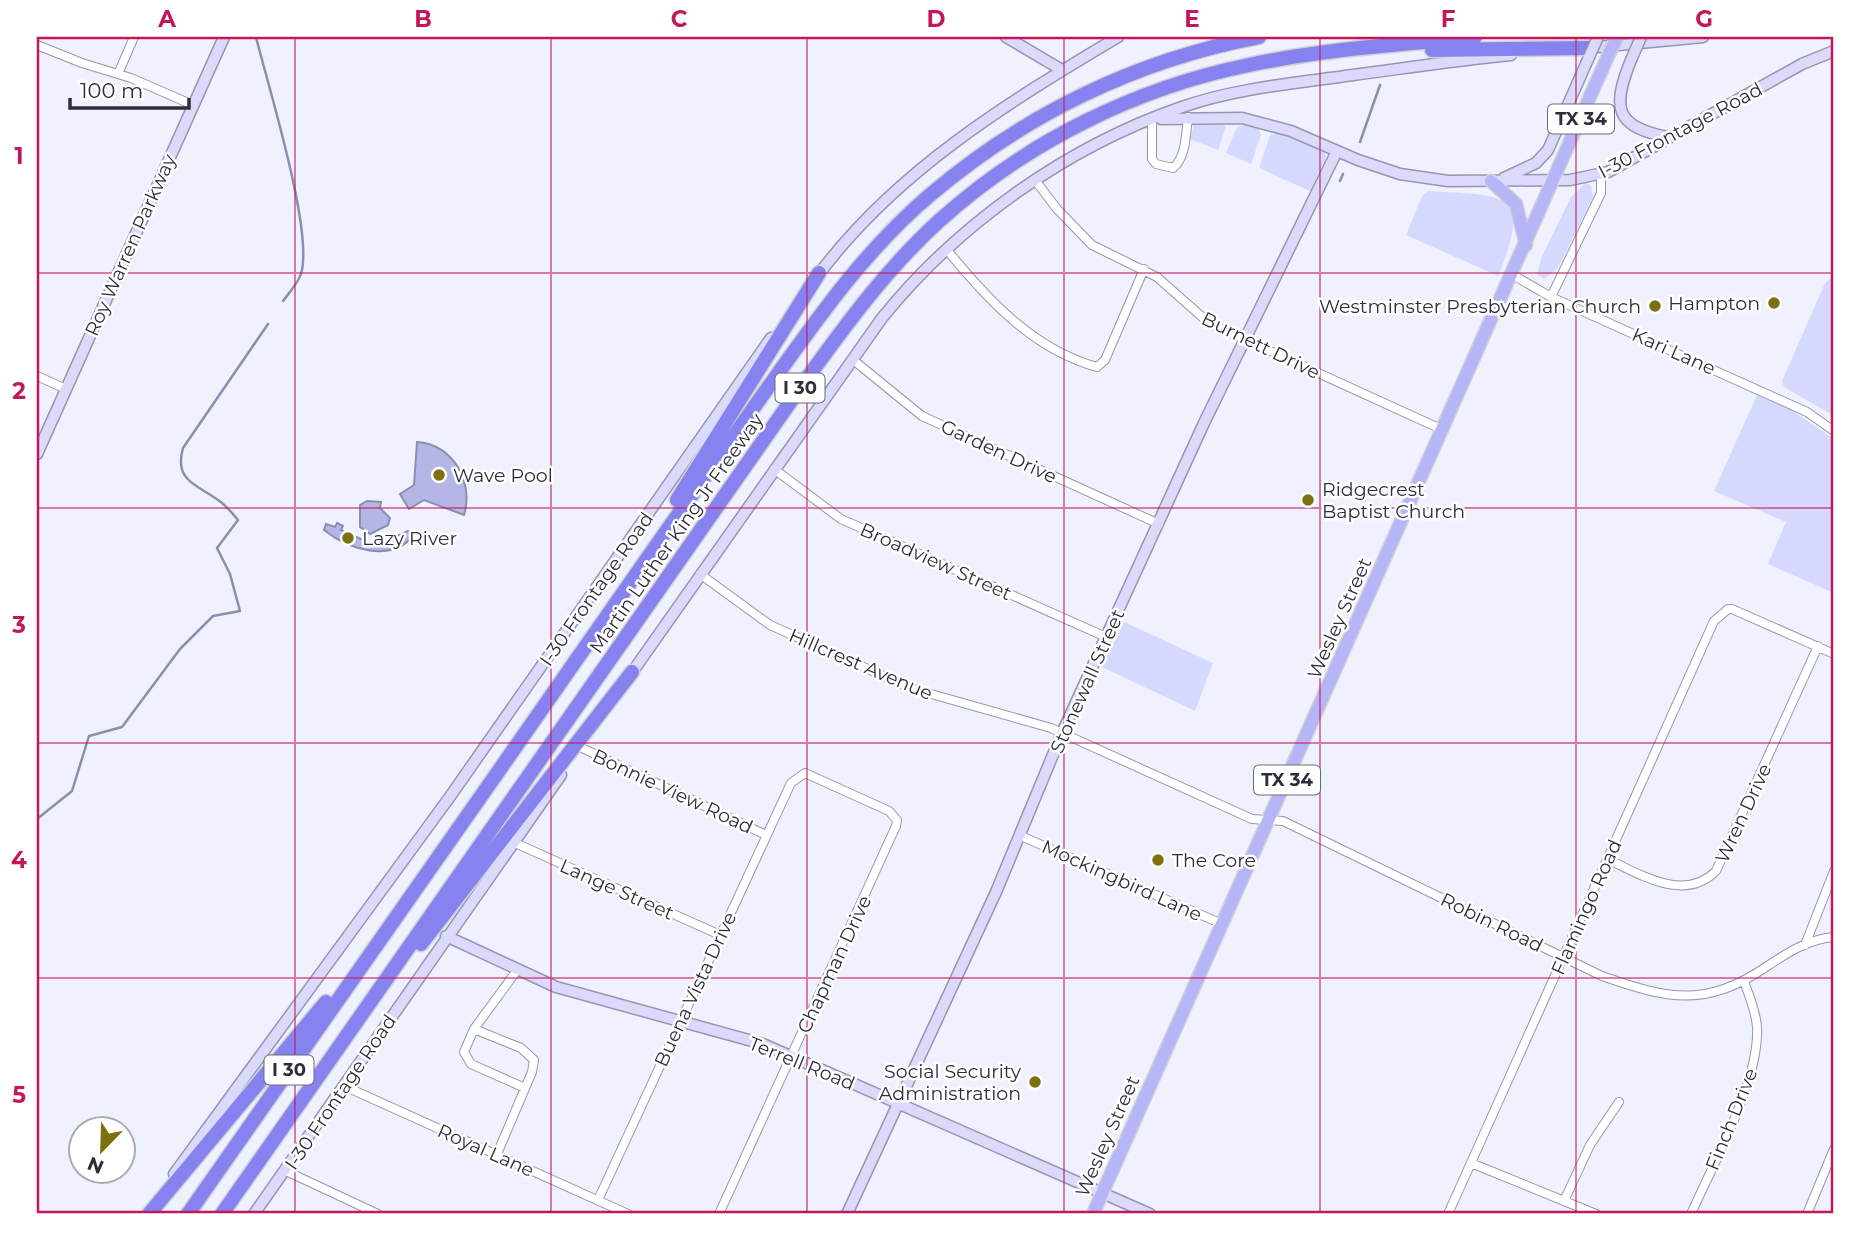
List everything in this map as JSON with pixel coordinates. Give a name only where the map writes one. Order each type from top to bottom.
[{"type":"highway","name":"Martin Luther King Jr Freeway","points":[[188,1214],[833,297],[890,232],[970,163],[1031,120],[1128,74],[1211,46],[1259,37]]},
{"type":"highway","name":"Martin Luther King Jr Freeway","points":[[222,1214],[820,360],[882,281],[937,222],[969,195],[1024,157],[1058,136],[1128,102],[1220,71],[1347,51],[1475,37]]},
{"type":"highway","points":[[1347,51],[1592,47]]},
{"type":"highway","points":[[605,619],[819,273]]},
{"type":"highway","points":[[343,1040],[632,673]]},
{"type":"highway","points":[[148,1214],[390,925]]},
{"type":"main road","name":"Roy Warren Parkway","points":[[37,454],[224,37]]},
{"type":"main road","points":[[1006,37],[1062,70]]},
{"type":"main road","name":"I-30 Frontage Road","points":[[148,1214],[228,1098],[297,1010],[449,798],[708,426],[819,273],[845,242],[955,140],[1118,37]]},
{"type":"main road","name":"Wesley Street","points":[[1093,1214],[1555,181],[1616,37]]},
{"type":"main road","points":[[1641,37],[1622,83],[1620,103],[1625,119],[1640,132],[1668,137]]},
{"type":"main road","name":"I-30 Frontage Road","points":[[254,1214],[852,359],[911,283],[947,250],[1035,180],[1085,150],[1182,107],[1227,95],[1299,82],[1592,47],[1703,37]]},
{"type":"main road","points":[[1526,245],[1516,204],[1491,181],[1536,163],[1548,150],[1592,47]]},
{"type":"main road","name":"I-30 Frontage Road","points":[[1152,120],[1188,117],[1242,118],[1291,131],[1400,174],[1448,181],[1555,181],[1601,175],[1802,64],[1834,51]]},
{"type":"main road","name":"Stonewall Street","points":[[847,1214],[1021,836],[1062,733],[1106,637],[1244,341],[1337,151]]},
{"type":"main road","name":"Terrell Road","points":[[446,936],[556,986],[763,1044],[1150,1214]]},
{"type":"street","points":[[118,74],[134,37]]},
{"type":"street","points":[[37,44],[82,64],[118,74],[193,105]]},
{"type":"street","points":[[1152,120],[1152,159],[1156,164],[1173,168],[1179,164],[1183,151],[1188,117]]},
{"type":"street","points":[[1551,297],[1601,193],[1601,175]]},
{"type":"street","name":"Burnett Drive","points":[[1035,180],[1057,209],[1092,245],[1144,269],[1198,316],[1244,341],[1443,430]]},
{"type":"street","points":[[947,250],[1026,333],[1079,362],[1097,367],[1105,360],[1144,269]]},
{"type":"street","name":"Kari Lane","points":[[1513,275],[1551,297],[1768,393],[1807,412],[1834,430]]},
{"type":"street","name":"Garden Drive","points":[[852,359],[922,416],[1159,524]]},
{"type":"street","points":[[37,376],[66,389]]},
{"type":"street","name":"Broadview Street","points":[[774,469],[841,519],[1106,637]]},
{"type":"street","name":"Hillcrest Avenue","points":[[700,574],[770,625],[910,688],[1040,724],[1252,819],[1269,820]]},
{"type":"street","name":"Flamingo Road","points":[[1448,1214],[1709,629],[1718,615],[1732,609],[1818,646]]},
{"type":"street","points":[[1818,646],[1834,653]]},
{"type":"street","name":"Wren Drive","points":[[1607,859],[1668,886],[1698,882],[1716,871],[1818,646]]},
{"type":"street","name":"Bonnie View Road","points":[[580,747],[766,835]]},
{"type":"street","name":"Chapman Drive","points":[[719,1214],[894,835],[897,820],[880,806],[810,774],[801,774],[794,779]]},
{"type":"street","name":"Buena Vista Drive","points":[[598,1200],[794,779]]},
{"type":"street","name":"Robin Road","points":[[1269,820],[1283,821],[1564,957],[1632,986],[1697,997],[1714,993],[1744,981],[1805,945],[1834,937]]},
{"type":"street","name":"Mockingbird Lane","points":[[1021,836],[1222,924]]},
{"type":"street","name":"Lange Street","points":[[513,842],[720,935]]},
{"type":"street","points":[[1805,945],[1834,871]]},
{"type":"street","points":[[518,969],[474,1028],[464,1047],[467,1061],[525,1088]]},
{"type":"street","name":"Finch Drive","points":[[1691,1214],[1746,1087],[1756,1053],[1755,1015],[1744,981]]},
{"type":"street","points":[[474,1028],[521,1048],[531,1055],[534,1064],[496,1154]]},
{"type":"street","name":"Royal Lane","points":[[344,1086],[628,1214]]},
{"type":"street","points":[[1564,1201],[1590,1145],[1619,1102]]},
{"type":"street","points":[[1807,1214],[1834,1149]]},
{"type":"street","points":[[1471,1163],[1596,1214]]},
{"type":"street","points":[[286,1171],[378,1214]]},
{"type":"shaded area","points":[[1219,122],[1226,127],[1218,150],[1190,139],[1194,125]]},
{"type":"shaded area","points":[[1237,127],[1258,127],[1261,135],[1251,164],[1226,153]]},
{"type":"shaded area","points":[[1281,132],[1325,153],[1326,158],[1310,191],[1259,168],[1270,135]]},
{"type":"shaded area","points":[[1586,182],[1591,186],[1593,197],[1558,268],[1544,279],[1537,274],[1542,256],[1571,197]]},
{"type":"shaded area","points":[[1428,191],[1476,194],[1493,197],[1505,203],[1512,212],[1513,227],[1498,276],[1406,235],[1422,196]]},
{"type":"shaded area","points":[[1834,276],[1834,416],[1784,387],[1782,381],[1825,283]]},
{"type":"shaded area","points":[[1757,395],[1791,410],[1834,439],[1834,593],[1768,564],[1786,522],[1714,491]]},
{"type":"shaded area","name":"Wave Pool","points":[[417,442],[430,444],[441,450],[458,467],[466,490],[464,515],[424,500],[409,509],[400,494],[414,485]]},
{"type":"shaded area","points":[[367,501],[381,502],[380,508],[390,518],[388,525],[370,534],[360,527],[360,505]]},
{"type":"shaded area","name":"Lazy River","points":[[337,523],[343,526],[341,530],[376,546],[408,531],[414,535],[405,544],[394,549],[382,551],[357,548],[324,530],[326,524],[335,527]]},
{"type":"shaded area","points":[[1124,622],[1213,663],[1195,711],[1102,667]]},
{"type":"waterway","points":[[256,37],[288,158],[301,226],[301,274],[283,301]]},
{"type":"waterway","points":[[1360,142],[1380,85]]},
{"type":"waterway","points":[[1340,181],[1343,174]]},
{"type":"waterway","points":[[37,819],[72,791],[89,736],[122,727],[180,649],[213,616],[240,611],[230,574],[217,548],[238,520],[222,503],[190,482],[182,469],[181,460],[183,448],[268,324]]},
{"type":"place","name":"Hampton","points":[[1774,303]]},
{"type":"place","name":"Westminster Presbyterian Church","points":[[1655,306]]},
{"type":"place","name":"Wave Pool","points":[[439,475]]},
{"type":"place","name":"Ridgecrest Baptist Church","points":[[1308,500]]},
{"type":"place","name":"Lazy River","points":[[348,538]]},
{"type":"place","name":"The Core","points":[[1158,860]]},
{"type":"place","name":"Social Security Administration","points":[[1035,1082]]}]
